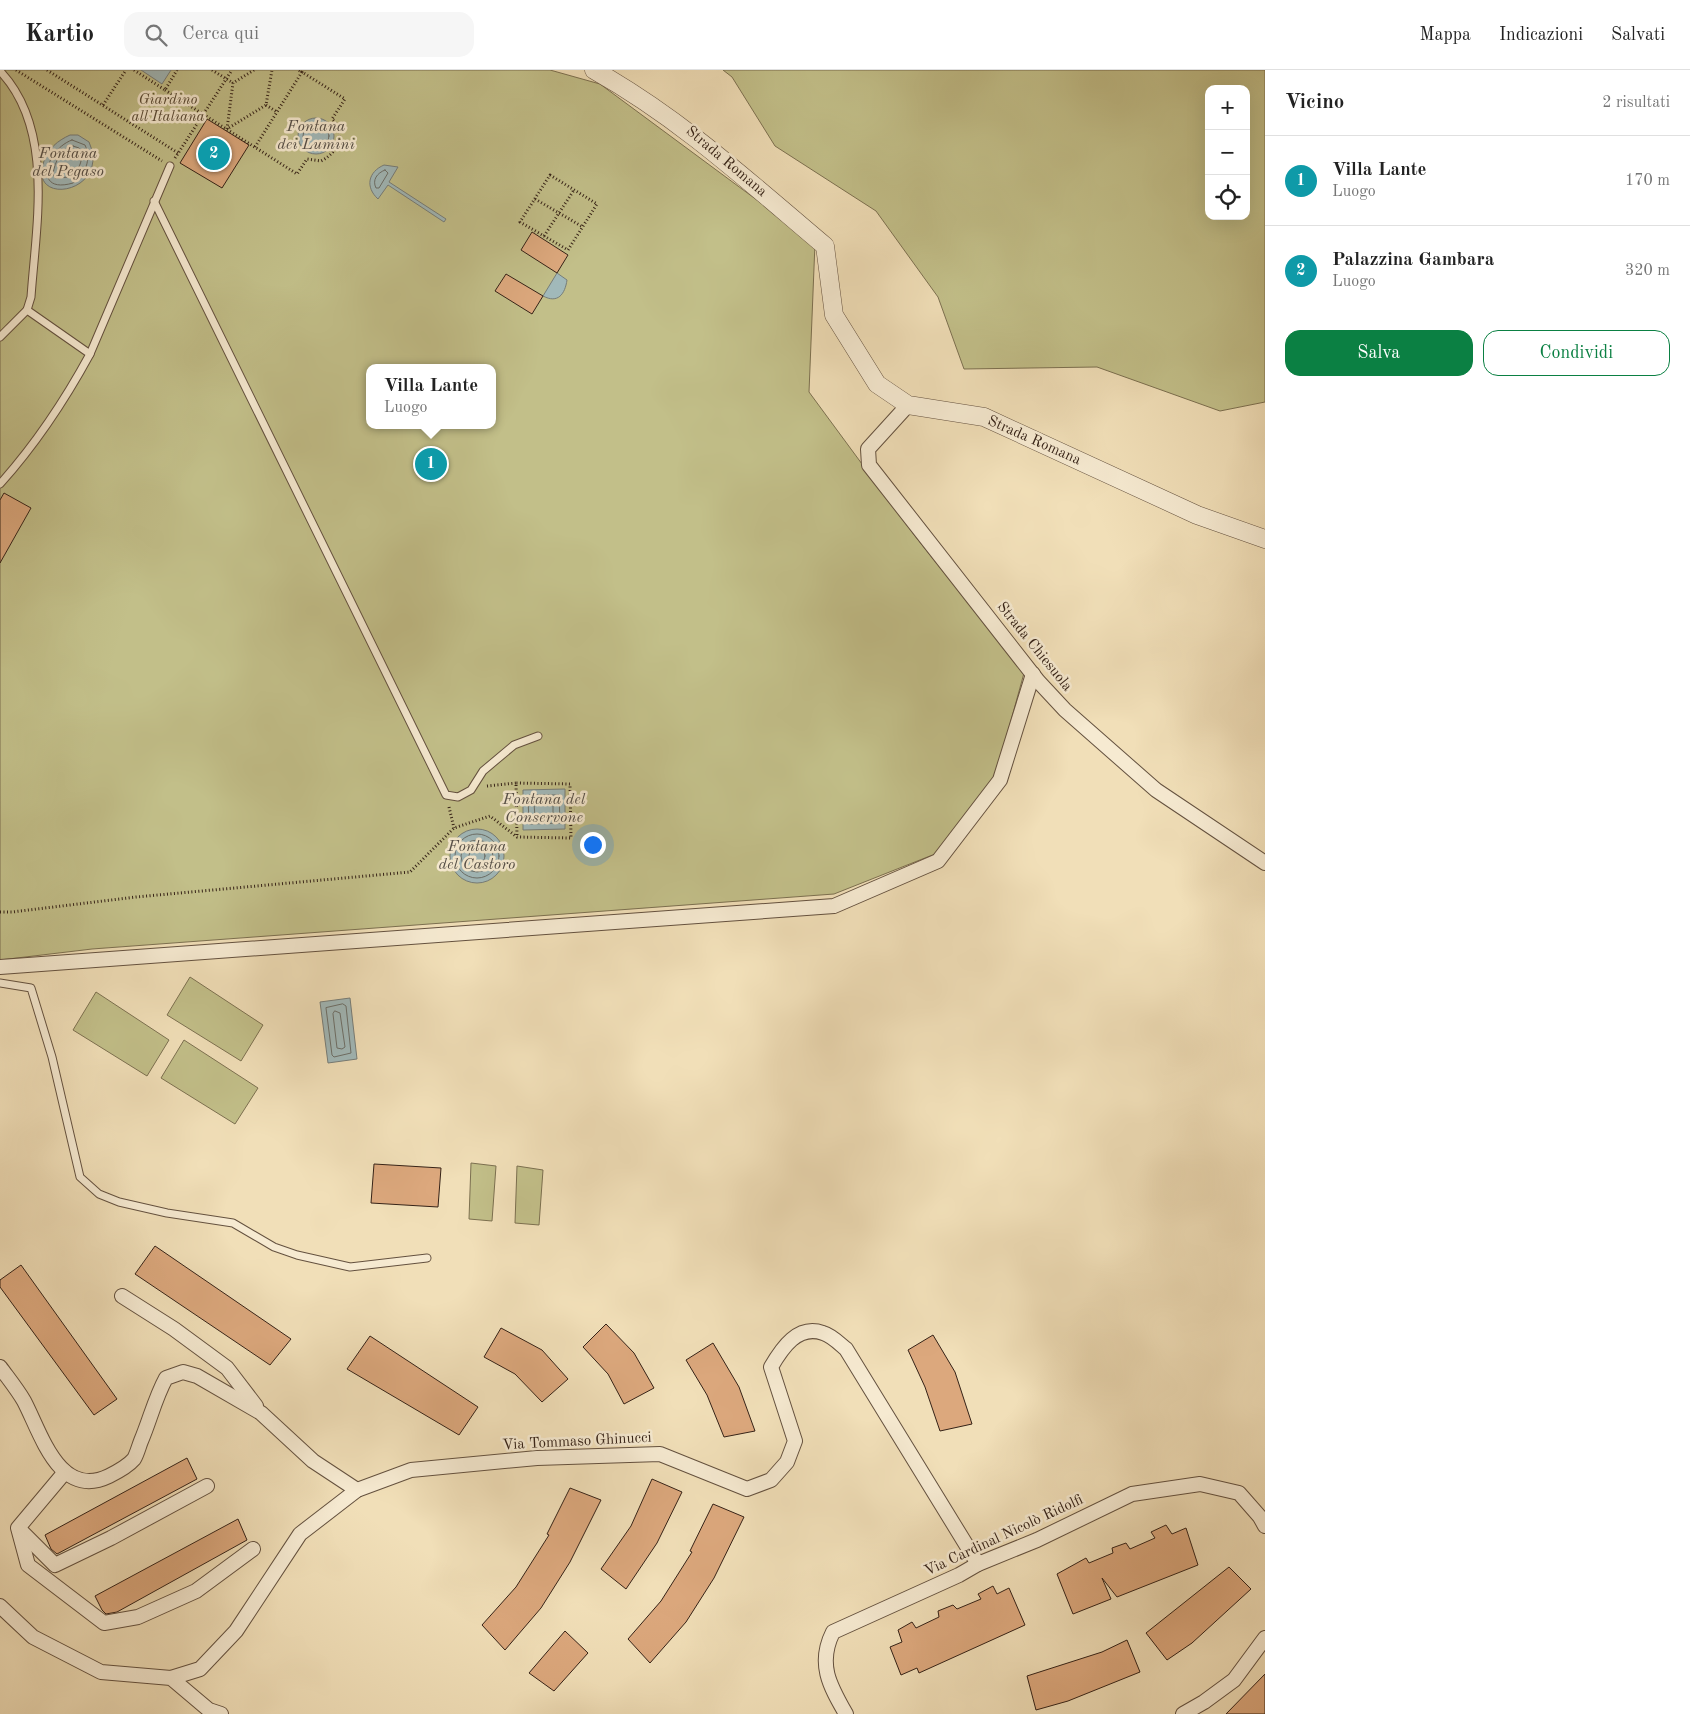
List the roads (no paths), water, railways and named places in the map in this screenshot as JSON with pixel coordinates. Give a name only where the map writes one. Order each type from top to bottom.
[{"type":"street","name":"Strada Romana","points":[[594,70],[636,94],[687,129],[825,246],[834,315],[878,384],[908,405],[984,417],[1197,515],[1265,539]]},
{"type":"street","name":"Strada Chiesuola","points":[[908,405],[868,449],[869,465],[1033,674],[1065,710],[1156,790],[1265,863]]},
{"type":"street","points":[[0,967],[834,906],[938,861],[1000,780],[1033,674]]},
{"type":"street","points":[[122,1296],[174,1329],[227,1368],[261,1412],[313,1461],[357,1490]]},
{"type":"street","name":"Via Tommaso Ghinucci","points":[[171,1678],[200,1668],[236,1631],[300,1534],[357,1490],[411,1470],[537,1458],[660,1454],[747,1489],[771,1480],[787,1462],[795,1441],[771,1367],[783,1346],[803,1332],[824,1333],[846,1349],[978,1564]]},
{"type":"street","points":[[0,1366],[23,1400],[48,1453],[65,1472],[79,1480],[100,1480],[119,1471],[134,1459],[158,1393],[166,1378],[183,1372],[197,1376],[261,1412]]},
{"type":"street","points":[[18,1528],[65,1472]]},
{"type":"street","name":"Via Cardinal Nicolò Ridolfi","points":[[846,1714],[828,1683],[825,1647],[833,1632],[959,1575],[978,1564],[1037,1540],[1132,1494],[1200,1484],[1240,1493],[1260,1516],[1265,1526]]},
{"type":"street","points":[[18,1528],[55,1565],[111,1538],[207,1486]]},
{"type":"street","points":[[18,1528],[28,1565],[104,1623],[138,1617],[196,1591],[253,1549]]},
{"type":"street","points":[[0,1606],[33,1637],[101,1672],[171,1678],[209,1710],[221,1714]]},
{"type":"street","points":[[1183,1714],[1204,1702],[1234,1680],[1265,1638]]},
{"type":"lane","points":[[0,71],[14,90],[26,115],[38,174],[31,297],[27,310],[0,337]]},
{"type":"lane","points":[[0,484],[51,417],[90,354],[170,166]]},
{"type":"lane","points":[[154,201],[446,795],[458,797],[471,790],[483,771],[514,745],[538,736]]},
{"type":"lane","points":[[27,310],[90,354]]},
{"type":"lane","points":[[0,983],[31,988],[52,1057],[80,1178],[99,1194],[119,1202],[167,1213],[233,1223],[274,1247],[296,1255],[350,1267],[427,1258]]},
{"type":"water","points":[[141,70],[171,70],[162,84]]},
{"type":"water","name":"Fontana dei Lumini","points":[[316,118],[323,119],[329,123],[333,129],[333,143],[329,149],[323,153],[316,154],[309,153],[303,149],[299,143],[298,136],[299,129],[303,123],[309,119]]},
{"type":"water","name":"Fontana del Pegaso","points":[[70,135],[78,135],[89,142],[93,159],[89,173],[80,183],[69,188],[57,189],[47,185],[42,176],[44,161],[54,145]]},
{"type":"water","points":[[384,165],[398,167],[389,182],[446,219],[444,222],[388,185],[378,199],[371,190],[370,180],[374,172]]},
{"type":"water","points":[[557,273],[567,280],[565,290],[557,298],[553,299],[543,296]]},
{"type":"water","name":"Fontana del Conservone","points":[[565,789],[565,829],[523,830],[523,790]]},
{"type":"water","name":"Fontana del Castoro","points":[[472,829],[482,829],[492,833],[500,841],[504,856],[500,871],[492,879],[482,883],[472,883],[462,879],[454,871],[450,861],[450,851],[454,841],[462,833]]},
{"type":"water","points":[[350,998],[357,1059],[328,1063],[320,1002]]},
{"type":"place","name":"Palazzina Gambara","points":[[214,154]]},
{"type":"place","name":"Villa Lante","points":[[431,464]]},
{"type":"park label","name":"Giardino all'Italiana","points":[[168,108]]}]
